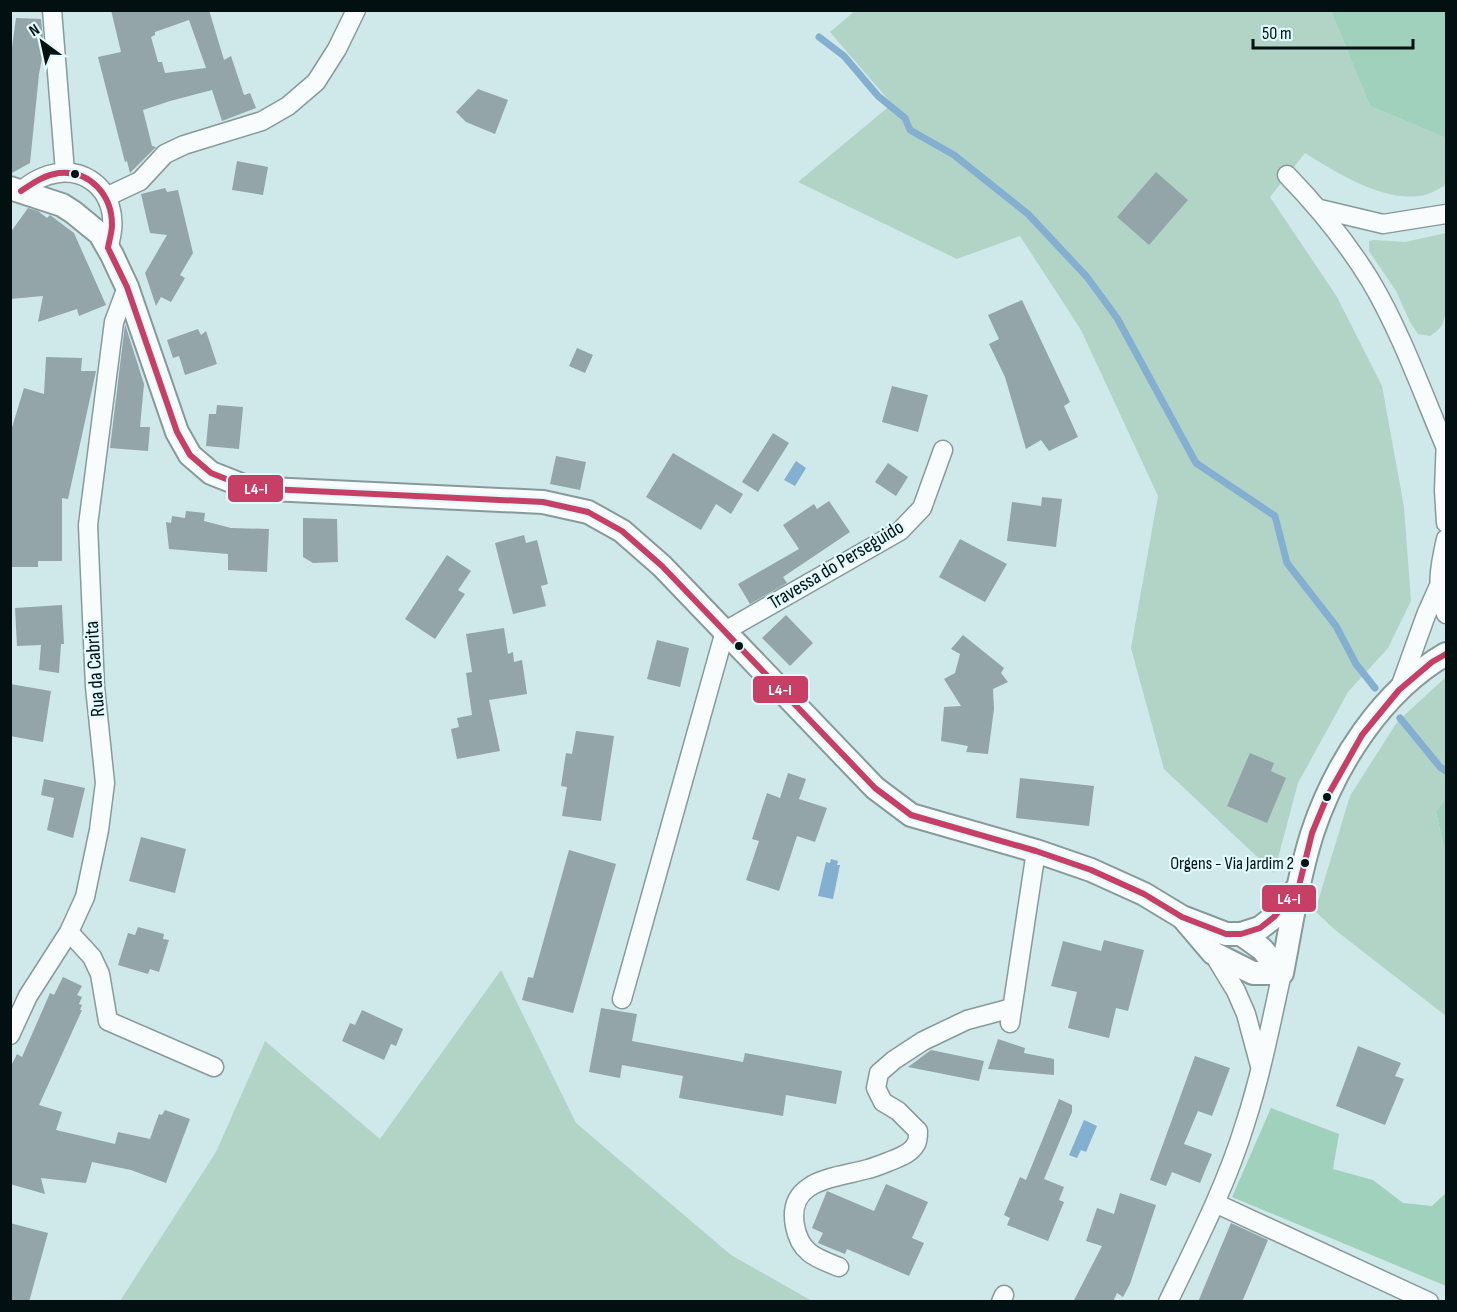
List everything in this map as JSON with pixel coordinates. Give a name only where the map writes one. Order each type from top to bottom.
[{"type":"street","points":[[52,10],[65,172]]},
{"type":"street","points":[[106,197],[140,181],[165,154],[184,145],[262,121],[288,106],[316,82],[337,49],[357,10]]},
{"type":"street","points":[[16,189],[49,174],[65,172],[82,176],[96,184],[106,197],[112,212],[113,229],[108,248]]},
{"type":"street","points":[[1287,175],[1320,209],[1371,281],[1396,332],[1446,448]]},
{"type":"street","points":[[16,189],[47,199],[74,212],[100,234],[127,287],[177,432],[190,455],[211,473],[249,488],[543,502],[588,512],[622,531],[662,566],[875,788],[911,815],[1036,850],[1091,870],[1143,894],[1182,917],[1226,933],[1241,934],[1260,928],[1274,917],[1299,886]]},
{"type":"street","points":[[1320,209],[1383,224],[1446,214]]},
{"type":"street","name":"Rua da Cabrita","points":[[10,1035],[28,996],[69,932],[85,897],[99,830],[105,783],[95,687],[88,525],[114,322],[127,287]]},
{"type":"street","points":[[1446,424],[1444,490],[1446,523]]},
{"type":"street","name":"Travessa do Perseguido","points":[[725,631],[900,531],[922,508],[943,450]]},
{"type":"street","points":[[1398,690],[1438,588],[1446,539]]},
{"type":"street","points":[[1438,588],[1446,614]]},
{"type":"street","points":[[622,999],[725,631]]},
{"type":"street","points":[[1168,1302],[1215,1203],[1245,1126],[1261,1068],[1312,833],[1334,781],[1362,735],[1398,690],[1432,662],[1446,654]]},
{"type":"street","points":[[839,1267],[811,1255],[800,1243],[793,1215],[798,1201],[808,1186],[826,1178],[868,1169],[889,1161],[908,1153],[916,1143],[918,1131],[898,1111],[883,1102],[876,1088],[879,1073],[894,1059],[932,1036],[967,1020],[1011,1016],[1036,850]]},
{"type":"street","points":[[1182,917],[1212,952],[1236,991],[1246,1014],[1261,1068]]},
{"type":"street","points":[[69,932],[92,957],[100,974],[108,1021],[214,1067]]},
{"type":"street","points":[[1241,934],[1262,949],[1282,973]]},
{"type":"street","points":[[1212,952],[1253,973],[1282,973]]},
{"type":"street","points":[[1215,1203],[1429,1302]]},
{"type":"green space","points":[[855,11],[1331,11],[1370,106],[1446,138],[1446,185],[1428,194],[1410,197],[1378,191],[1362,185],[1305,153],[1270,197],[1337,297],[1382,386],[1404,507],[1411,601],[1388,648],[1348,692],[1298,783],[1274,873],[1164,769],[1131,648],[1158,496],[1081,330],[1020,236],[957,259],[798,182],[892,104],[830,32]]},
{"type":"green space","points":[[1331,11],[1446,11],[1446,138],[1370,106]]},
{"type":"green space","points":[[1446,233],[1444,320],[1440,328],[1430,336],[1418,334],[1396,291],[1369,251],[1369,241],[1405,242]]},
{"type":"green space","points":[[1446,677],[1446,798],[1436,813],[1446,857],[1446,1016],[1334,929],[1315,911],[1350,796],[1397,722]]},
{"type":"green space","points":[[1446,798],[1446,857],[1436,812]]},
{"type":"green space","points":[[501,970],[576,1123],[731,1255],[812,1301],[120,1301],[216,1152],[265,1041],[380,1139]]},
{"type":"green space","points":[[1271,1108],[1339,1134],[1333,1169],[1373,1180],[1403,1203],[1432,1206],[1446,1193],[1446,1286],[1232,1197]]},
{"type":"water","points":[[796,461],[806,468],[795,486],[784,480]]},
{"type":"water","points":[[831,859],[838,861],[837,865],[840,865],[833,899],[818,896],[826,862],[830,863]]},
{"type":"water","points":[[1084,1120],[1097,1126],[1086,1152],[1081,1150],[1077,1158],[1069,1155]]},
{"type":"building","points":[[111,10],[209,10],[224,60],[231,56],[244,95],[250,93],[256,108],[222,121],[212,90],[143,110],[152,146],[156,147],[130,173],[127,161],[125,162],[98,57],[121,52]],"holes":[[[189,20],[206,68],[165,73],[162,62],[158,62],[151,37],[155,35],[155,32]]]},
{"type":"building","points":[[16,18],[41,19],[45,58],[42,58],[39,74],[30,163],[10,174],[10,62]]},
{"type":"building","points":[[478,89],[508,100],[495,134],[466,122],[456,112]]},
{"type":"building","points":[[237,161],[268,167],[263,195],[232,190]]},
{"type":"building","points":[[1156,172],[1188,200],[1149,245],[1117,217]]},
{"type":"building","points":[[165,188],[167,192],[178,190],[193,253],[180,275],[185,278],[171,302],[161,297],[156,306],[145,273],[167,235],[150,233],[141,194]]},
{"type":"building","points":[[28,208],[38,211],[47,218],[50,215],[74,233],[106,305],[79,316],[77,309],[38,322],[43,296],[10,299],[10,233]]},
{"type":"building","points":[[1022,300],[1070,402],[1064,406],[1078,437],[1049,451],[1041,440],[1026,449],[1005,377],[989,344],[999,339],[988,315]]},
{"type":"building","points":[[125,324],[144,384],[140,427],[150,427],[148,451],[110,448]]},
{"type":"building","points":[[198,329],[201,335],[206,331],[217,364],[185,375],[179,356],[173,358],[167,340]]},
{"type":"building","points":[[577,348],[593,355],[585,373],[569,366]]},
{"type":"building","points":[[46,357],[82,358],[81,371],[96,371],[68,499],[62,498],[62,561],[38,561],[38,567],[11,567],[10,434],[24,388],[44,394]]},
{"type":"building","points":[[892,386],[928,395],[918,432],[882,422]]},
{"type":"building","points":[[217,405],[243,407],[239,449],[206,446],[209,414],[216,414]]},
{"type":"building","points":[[773,433],[789,443],[758,492],[742,482]]},
{"type":"building","points":[[673,453],[743,494],[731,514],[716,504],[701,530],[646,497]]},
{"type":"building","points":[[556,456],[586,462],[580,490],[550,484]]},
{"type":"building","points":[[888,463],[908,477],[896,496],[875,482]]},
{"type":"building","points":[[1042,497],[1062,499],[1056,547],[1007,541],[1012,502],[1041,506]]},
{"type":"building","points":[[829,501],[850,532],[783,577],[787,583],[750,604],[738,584],[799,549],[783,525],[814,504],[817,509]]},
{"type":"building","points":[[186,511],[205,513],[204,521],[231,528],[269,529],[267,572],[228,570],[228,554],[169,549],[166,522],[171,523],[172,516],[185,518]]},
{"type":"building","points":[[303,518],[337,519],[338,562],[313,563],[303,557]]},
{"type":"building","points":[[524,535],[526,543],[537,540],[548,584],[541,586],[546,606],[513,614],[495,543]]},
{"type":"building","points":[[960,539],[1007,564],[985,602],[939,577]]},
{"type":"building","points":[[447,555],[471,571],[458,590],[465,594],[435,639],[405,619]]},
{"type":"building","points":[[62,605],[64,644],[61,644],[59,673],[39,670],[41,645],[17,646],[15,608]]},
{"type":"building","points":[[786,615],[813,643],[790,666],[762,638]]},
{"type":"building","points":[[504,628],[508,654],[513,652],[514,662],[522,660],[527,694],[489,700],[500,751],[457,759],[451,729],[459,727],[457,718],[472,715],[466,673],[472,672],[466,634]]},
{"type":"building","points":[[963,635],[1004,668],[1001,673],[1008,682],[993,689],[994,709],[988,754],[966,752],[968,746],[941,741],[944,707],[961,706],[944,679],[955,673],[960,654],[951,649]]},
{"type":"building","points":[[657,640],[689,648],[680,687],[647,679]]},
{"type":"building","points":[[10,684],[51,691],[43,742],[10,736]]},
{"type":"building","points":[[576,731],[614,736],[601,821],[562,816],[567,787],[561,786],[566,753],[572,754]]},
{"type":"building","points":[[1250,753],[1274,763],[1271,771],[1286,778],[1267,823],[1227,806]]},
{"type":"building","points":[[788,773],[806,779],[799,799],[827,808],[815,842],[797,836],[779,891],[746,880],[759,841],[752,839],[767,793],[780,798]]},
{"type":"building","points":[[1020,778],[1094,786],[1089,826],[1016,818]]},
{"type":"building","points":[[44,779],[85,788],[73,838],[47,830],[54,798],[41,795]]},
{"type":"building","points":[[141,837],[186,849],[175,893],[129,881]]},
{"type":"building","points":[[569,850],[616,864],[573,1013],[522,1000],[528,977],[533,978]]},
{"type":"building","points":[[138,927],[164,934],[163,939],[169,940],[159,972],[150,969],[148,974],[118,965],[128,933],[135,935]]},
{"type":"building","points":[[1104,940],[1144,950],[1128,1011],[1116,1008],[1109,1038],[1068,1028],[1077,992],[1051,986],[1063,941],[1101,951]]},
{"type":"building","points":[[63,977],[82,986],[77,995],[82,997],[79,1004],[82,1005],[80,1010],[82,1010],[39,1105],[62,1112],[56,1130],[115,1144],[118,1132],[150,1139],[159,1114],[162,1115],[165,1110],[190,1119],[166,1183],[131,1170],[92,1162],[86,1183],[41,1178],[45,1194],[10,1184],[10,1068],[17,1054],[22,1057],[50,993],[54,995]]},
{"type":"building","points":[[601,1008],[637,1014],[632,1041],[743,1062],[745,1053],[842,1071],[836,1104],[786,1095],[783,1116],[679,1098],[683,1076],[622,1065],[620,1078],[589,1072]]},
{"type":"building","points":[[362,1010],[403,1029],[396,1046],[391,1044],[384,1060],[342,1041],[350,1023],[355,1025]]},
{"type":"building","points":[[998,1039],[1025,1048],[1024,1053],[1054,1059],[1054,1075],[988,1069]]},
{"type":"building","points":[[1358,1046],[1401,1063],[1395,1076],[1404,1079],[1385,1125],[1336,1106]]},
{"type":"building","points":[[931,1050],[984,1061],[979,1081],[908,1067]]},
{"type":"building","points":[[1195,1056],[1230,1068],[1212,1116],[1198,1111],[1184,1144],[1212,1154],[1200,1183],[1172,1172],[1166,1186],[1150,1180]]},
{"type":"building","points":[[1059,1099],[1072,1105],[1072,1112],[1044,1179],[1064,1187],[1059,1200],[1064,1202],[1048,1241],[1007,1225],[1010,1218],[1004,1215],[1020,1177],[1026,1180]]},
{"type":"building","points":[[886,1184],[928,1202],[912,1238],[924,1243],[909,1276],[847,1249],[845,1254],[818,1243],[823,1233],[812,1228],[827,1191],[874,1211]]},
{"type":"building","points":[[1120,1193],[1156,1205],[1130,1284],[1123,1297],[1117,1293],[1113,1302],[1073,1302],[1102,1246],[1086,1241],[1097,1208],[1114,1214]]},
{"type":"building","points":[[10,1223],[48,1233],[29,1302],[10,1302]]},
{"type":"building","points":[[1231,1223],[1268,1240],[1242,1302],[1198,1302]]},
{"type":"waterway","points":[[819,37],[844,56],[878,96],[905,118],[910,130],[954,155],[1028,214],[1087,277],[1117,318],[1196,463],[1275,516],[1287,563],[1336,626],[1356,664],[1375,688]]},
{"type":"waterway","points":[[1400,718],[1440,767],[1446,771]]},
{"type":"transit line","name":"L4-I","points":[[21,191],[44,177],[59,173],[70,173],[89,180],[103,195],[111,214],[112,228],[108,248]]},
{"type":"transit line","name":"L4-I","points":[[108,248],[127,287],[177,432],[190,455],[211,473],[249,488],[543,502],[588,512],[622,531],[662,566],[875,788],[911,815],[1036,851],[1091,870],[1144,894],[1182,917],[1226,934],[1241,934],[1260,928],[1274,917],[1299,886],[1312,833],[1327,797],[1362,735],[1399,690],[1432,662],[1446,654]]},
{"type":"place","name":"Orgens - Via Jardim 2","points":[[1305,863]]}]
